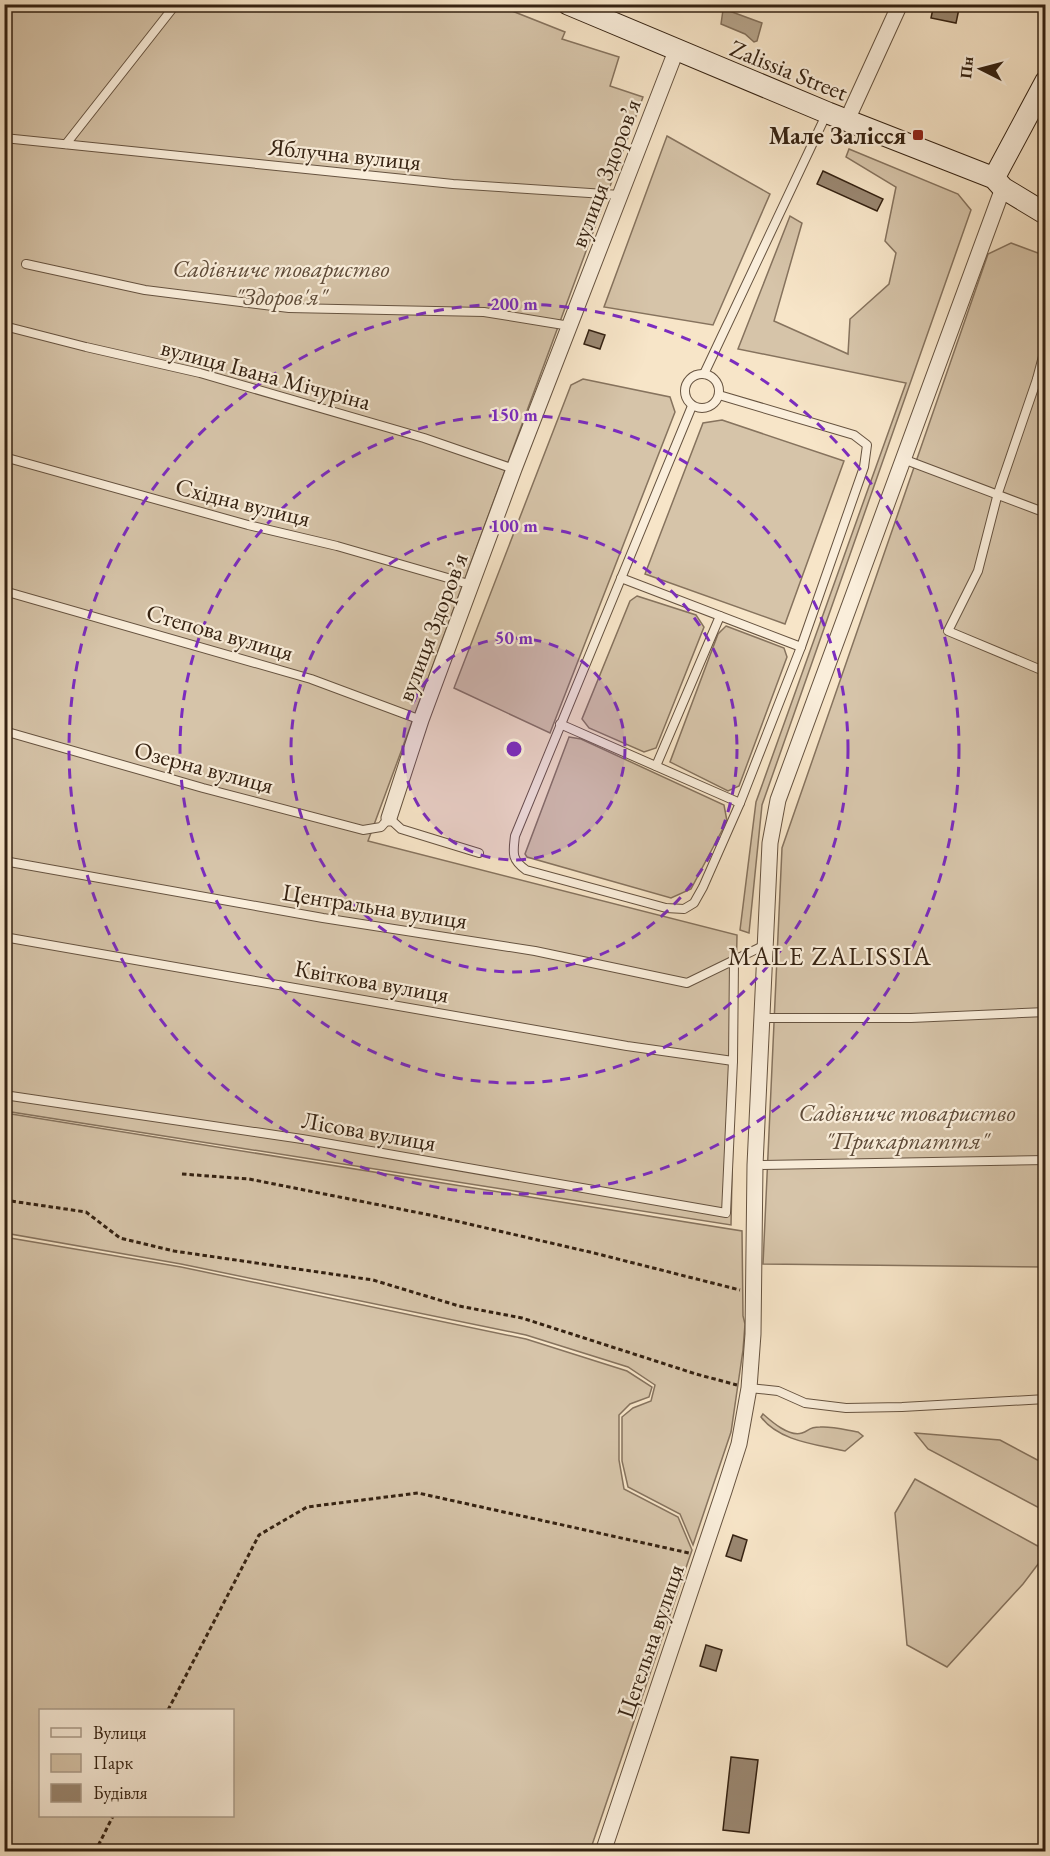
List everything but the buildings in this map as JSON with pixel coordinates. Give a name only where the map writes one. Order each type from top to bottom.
[{"type":"main road","name":"Zalissia Street","points":[[568,4],[676,51],[998,183],[1046,214]]},
{"type":"main road","points":[[998,183],[1046,81]]},
{"type":"street","points":[[837,117],[900,4]]},
{"type":"street","name":"вулиця Здоровʼя","points":[[389,818],[421,720],[514,469],[676,51]]},
{"type":"street","name":"Цегельна вулиця","points":[[603,1851],[739,1444],[749,1388],[753,1334],[755,1165],[770,843],[778,800],[903,459],[998,183]]},
{"type":"lane","points":[[66,144],[176,4]]},
{"type":"lane","points":[[704,374],[837,117]]},
{"type":"lane","name":"Яблучна вулиця","points":[[4,138],[453,184],[620,195]]},
{"type":"lane","points":[[26,264],[145,290],[289,308],[484,312],[570,326]]},
{"type":"lane","name":"вулиця Івана Мічуріна","points":[[4,326],[200,373],[424,438],[514,469]]},
{"type":"lane","points":[[1046,345],[1037,379],[998,493],[978,571],[948,631],[1046,672]]},
{"type":"lane","points":[[704,374],[716,381],[719,395],[715,402],[700,409],[687,401],[684,393],[685,385],[696,375],[704,374]]},
{"type":"lane","points":[[1037,379],[1046,382]]},
{"type":"lane","points":[[692,406],[515,836],[513,854],[517,863],[526,870],[666,908],[684,909],[694,903],[703,887],[740,803],[801,647],[864,467],[867,445],[854,435],[719,395]]},
{"type":"lane","name":"Східна вулиця","points":[[4,457],[248,525],[337,546],[472,585]]},
{"type":"lane","points":[[903,459],[1046,513]]},
{"type":"lane","points":[[621,578],[801,647]]},
{"type":"lane","name":"Степова вулиця","points":[[4,591],[311,679],[421,720]]},
{"type":"lane","points":[[656,766],[720,616]]},
{"type":"lane","points":[[560,724],[740,803]]},
{"type":"lane","name":"Озерна вулиця","points":[[4,731],[363,830],[381,827],[389,818]]},
{"type":"lane","points":[[389,818],[401,829],[479,853]]},
{"type":"lane","name":"Центральна вулиця","points":[[4,861],[322,918],[535,951],[687,983],[765,945]]},
{"type":"lane","name":"Квіткова вулиця","points":[[4,937],[627,1046],[733,1061]]},
{"type":"lane","points":[[733,1061],[734,961]]},
{"type":"lane","points":[[762,1018],[911,1018],[1046,1012]]},
{"type":"lane","name":"Лісова вулиця","points":[[4,1095],[302,1139],[726,1214],[733,1061]]},
{"type":"lane","points":[[755,1165],[1046,1160]]},
{"type":"lane","points":[[749,1388],[778,1391],[805,1403],[846,1408],[1046,1399]]},
{"type":"path","points":[[182,1174],[249,1179],[430,1215],[753,1293]]},
{"type":"path","points":[[4,1200],[86,1212],[120,1238],[174,1251],[373,1280],[459,1306],[522,1318],[696,1374],[749,1388]]},
{"type":"path","points":[[169,1709],[259,1535],[307,1507],[418,1492],[703,1556]]},
{"type":"path","points":[[94,1851],[112,1817]]},
{"type":"green space","name":"Садівниче товариство \"Здоров'я\"","points":[[12,4],[497,5],[565,32],[562,39],[619,57],[610,86],[643,97],[368,841],[737,935],[731,1225],[5,1111],[4,23]]},
{"type":"green space","points":[[667,136],[770,194],[713,325],[604,307]]},
{"type":"green space","points":[[849,149],[958,194],[971,210],[762,805],[749,933],[740,930],[756,802],[906,383],[738,349],[790,216],[802,223],[774,321],[848,354],[850,319],[889,284],[896,253],[885,241],[896,187],[846,157]]},
{"type":"green space","name":"Садівниче товариство \"Прикарпаття\"","points":[[1011,243],[1046,256],[1045,1267],[763,1264],[782,848],[988,254]]},
{"type":"green space","points":[[583,379],[670,397],[675,412],[550,733],[454,688],[571,385]]},
{"type":"green space","points":[[722,420],[844,461],[785,624],[645,574],[703,423]]},
{"type":"green space","points":[[637,596],[696,615],[704,627],[656,748],[644,752],[589,728],[582,719],[630,601]]},
{"type":"green space","points":[[726,626],[784,648],[787,657],[739,786],[728,791],[670,762],[718,634]]},
{"type":"green space","points":[[569,737],[581,739],[724,805],[727,821],[691,889],[671,898],[527,857],[525,854]]},
{"type":"green space","points":[[5,1113],[742,1231],[745,1324],[731,1432],[693,1545],[680,1514],[628,1487],[622,1461],[622,1417],[633,1408],[651,1401],[655,1385],[628,1367],[526,1335],[181,1264],[5,1233]]},
{"type":"green space","points":[[4,1237],[181,1267],[526,1339],[627,1371],[652,1387],[649,1397],[630,1404],[619,1415],[619,1460],[624,1489],[678,1517],[692,1550],[590,1851],[5,1851]]},
{"type":"green space","points":[[763,1414],[781,1428],[792,1433],[797,1434],[813,1428],[825,1427],[858,1432],[863,1436],[845,1451],[819,1446],[777,1431],[761,1417]]},
{"type":"green space","points":[[915,1433],[1000,1440],[1045,1464],[1045,1511],[928,1449]]},
{"type":"green space","points":[[915,1479],[1045,1550],[1045,1555],[1023,1584],[947,1667],[907,1645],[895,1513]]},
{"type":"shaded area","points":[[724,9],[762,23],[757,41],[754,42],[745,34],[721,24]]},
{"type":"place","name":"Мале Залісся","points":[[918,135]]},
{"type":"district","name":"MALE ZALISSIA","points":[[830,956]]}]
